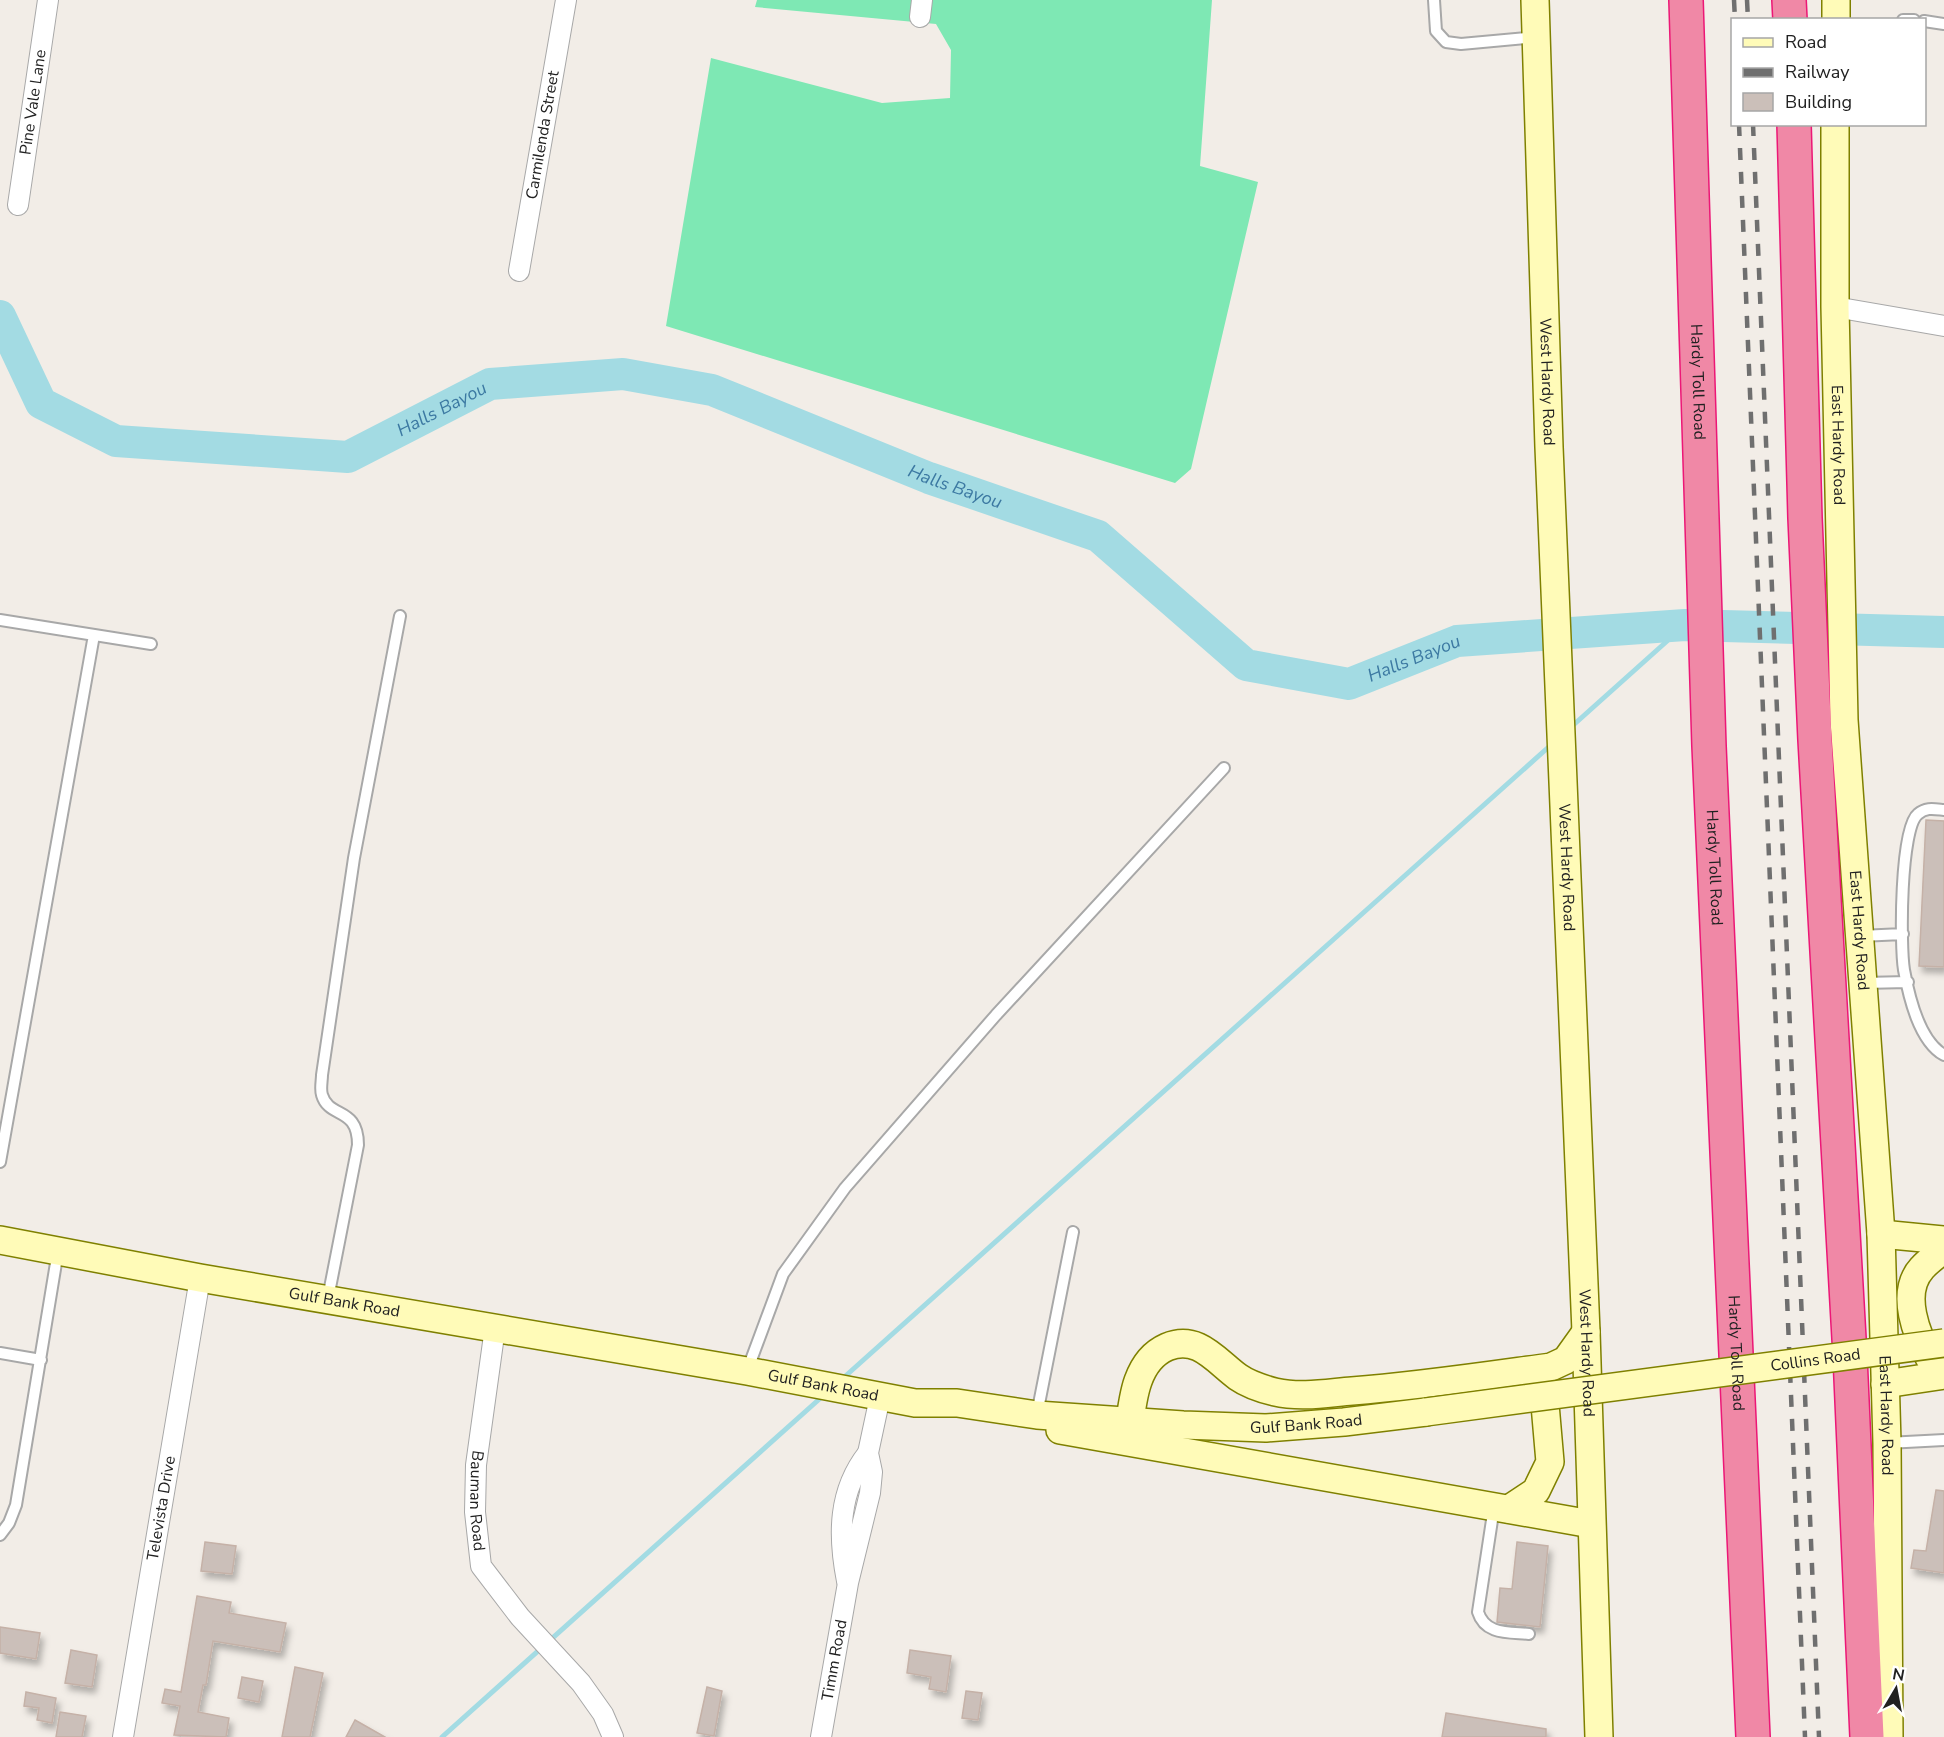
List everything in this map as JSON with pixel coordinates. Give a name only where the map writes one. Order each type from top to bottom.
[{"type":"highway","name":"Hardy Toll Road","points":[[1686,0],[1709,746],[1753,1737]]},
{"type":"highway","points":[[1789,0],[1790,18]]},
{"type":"highway","points":[[1805,18],[1806,0]]},
{"type":"highway","points":[[1794,126],[1805,518],[1815,740],[1849,1344],[1867,1737]]},
{"type":"highway","points":[[1799,246],[1802,126]]},
{"type":"main road","name":"West Hardy Road","points":[[1535,0],[1549,447],[1586,1332],[1599,1737]]},
{"type":"main road","points":[[1836,0],[1836,18]]},
{"type":"main road","name":"East Hardy Road","points":[[1835,126],[1835,308],[1844,720],[1881,1234],[1887,1443],[1889,1737]]},
{"type":"main road","points":[[1881,1234],[1944,1240]]},
{"type":"main road","name":"Gulf Bank Road","points":[[0,1240],[200,1278],[775,1376],[915,1404],[957,1403],[1037,1414],[1129,1431],[1183,1425],[1266,1428],[1344,1422],[1652,1382]]},
{"type":"main road","points":[[1944,1249],[1921,1269],[1911,1294],[1917,1336],[1931,1361],[1944,1365]]},
{"type":"main road","points":[[1129,1431],[1135,1389],[1146,1363],[1157,1353],[1170,1346],[1185,1344],[1202,1347],[1239,1378],[1274,1392],[1296,1396],[1397,1388],[1551,1367],[1566,1360],[1586,1332]]},
{"type":"main road","name":"Collins Road","points":[[1652,1382],[1944,1343]]},
{"type":"main road","points":[[1502,1508],[1536,1491],[1550,1462],[1544,1393],[1536,1379],[1518,1372]]},
{"type":"main road","points":[[1885,1384],[1944,1375]]},
{"type":"main road","points":[[915,1404],[1129,1431],[1502,1508],[1591,1524]]},
{"type":"street","name":"Pine Vale Lane","points":[[18,205],[48,0]]},
{"type":"street","name":"Carmilenda Street","points":[[519,271],[566,0]]},
{"type":"street","points":[[1835,308],[1944,326]]},
{"type":"street","name":"Televista Drive","points":[[123,1737],[200,1278]]},
{"type":"street","name":"Bauman Road","points":[[495,1328],[476,1465],[476,1512],[481,1566],[520,1617],[556,1656],[603,1714],[613,1737]]},
{"type":"street","name":"Timm Road","points":[[821,1737],[848,1583],[841,1552],[841,1522],[847,1486],[868,1453],[872,1395]]},
{"type":"lane","points":[[1434,0],[1436,31],[1446,42],[1461,44],[1536,38]]},
{"type":"lane","points":[[1926,21],[1944,24]]},
{"type":"lane","points":[[328,1298],[358,1146],[358,1130],[346,1115],[331,1108],[322,1095],[322,1075],[352,870],[400,616]]},
{"type":"lane","points":[[0,620],[151,644]]},
{"type":"lane","points":[[0,1162],[94,635]]},
{"type":"lane","points":[[747,1371],[783,1274],[845,1188],[996,1015],[1224,768]]},
{"type":"lane","points":[[1944,810],[1927,808],[1913,819],[1904,856],[1903,934],[1903,960],[1920,1024],[1928,1039],[1944,1055]]},
{"type":"lane","points":[[1860,936],[1903,934]]},
{"type":"lane","points":[[1863,984],[1908,982]]},
{"type":"lane","points":[[1037,1414],[1073,1232]]},
{"type":"lane","points":[[0,1535],[9,1523],[16,1505],[58,1251]]},
{"type":"lane","points":[[0,1353],[41,1360]]},
{"type":"lane","points":[[1887,1443],[1944,1440]]},
{"type":"lane","points":[[1502,1508],[1478,1612],[1481,1621],[1489,1629],[1529,1634]]},
{"type":"green space","points":[[757,0],[1212,0],[1200,166],[1258,182],[1191,469],[1175,483],[666,326],[711,58],[882,103],[950,98],[951,50],[936,24],[755,7]]},
{"type":"building","points":[[1926,820],[1944,821],[1944,967],[1919,966]]},
{"type":"building","points":[[1936,1490],[1944,1491],[1944,1573],[1911,1568],[1914,1550],[1926,1551]]},
{"type":"building","points":[[205,1542],[236,1546],[232,1574],[201,1571]]},
{"type":"building","points":[[1517,1542],[1548,1546],[1540,1627],[1497,1622],[1500,1588],[1512,1589]]},
{"type":"building","points":[[197,1596],[231,1602],[229,1613],[286,1623],[280,1652],[213,1641],[206,1685],[203,1685],[198,1712],[229,1718],[226,1737],[174,1735],[180,1706],[162,1703],[165,1689],[181,1692]]},
{"type":"building","points":[[0,1627],[40,1633],[36,1659],[0,1653]]},
{"type":"building","points":[[71,1650],[97,1655],[92,1687],[65,1683]]},
{"type":"building","points":[[910,1650],[951,1656],[946,1692],[929,1689],[931,1677],[907,1673]]},
{"type":"building","points":[[295,1667],[323,1673],[310,1737],[282,1737]]},
{"type":"building","points":[[242,1677],[263,1681],[259,1702],[238,1698]]},
{"type":"building","points":[[707,1687],[722,1691],[714,1736],[697,1733]]},
{"type":"building","points":[[966,1691],[982,1693],[978,1720],[962,1718]]},
{"type":"building","points":[[26,1692],[56,1698],[52,1723],[37,1720],[39,1708],[24,1706]]},
{"type":"building","points":[[60,1712],[86,1716],[82,1737],[56,1737]]},
{"type":"building","points":[[1446,1713],[1546,1729],[1546,1737],[1442,1737]]},
{"type":"building","points":[[355,1720],[385,1737],[346,1737]]},
{"type":"waterway","name":"Halls Bayou","points":[[0,316],[41,403],[116,441],[348,457],[490,384],[623,374],[712,390],[929,478],[1098,536],[1246,665],[1349,684],[1457,641],[1685,625],[1944,632]]},
{"type":"waterway","points":[[1570,728],[1685,625]]},
{"type":"waterway","points":[[841,1380],[1552,744]]},
{"type":"waterway","points":[[442,1737],[825,1394]]},
{"type":"railway","points":[[1734,0],[1735,18]]},
{"type":"railway","points":[[1747,0],[1748,18]]},
{"type":"railway","points":[[1739,126],[1805,1737]]},
{"type":"railway","points":[[1753,126],[1819,1737]]}]
